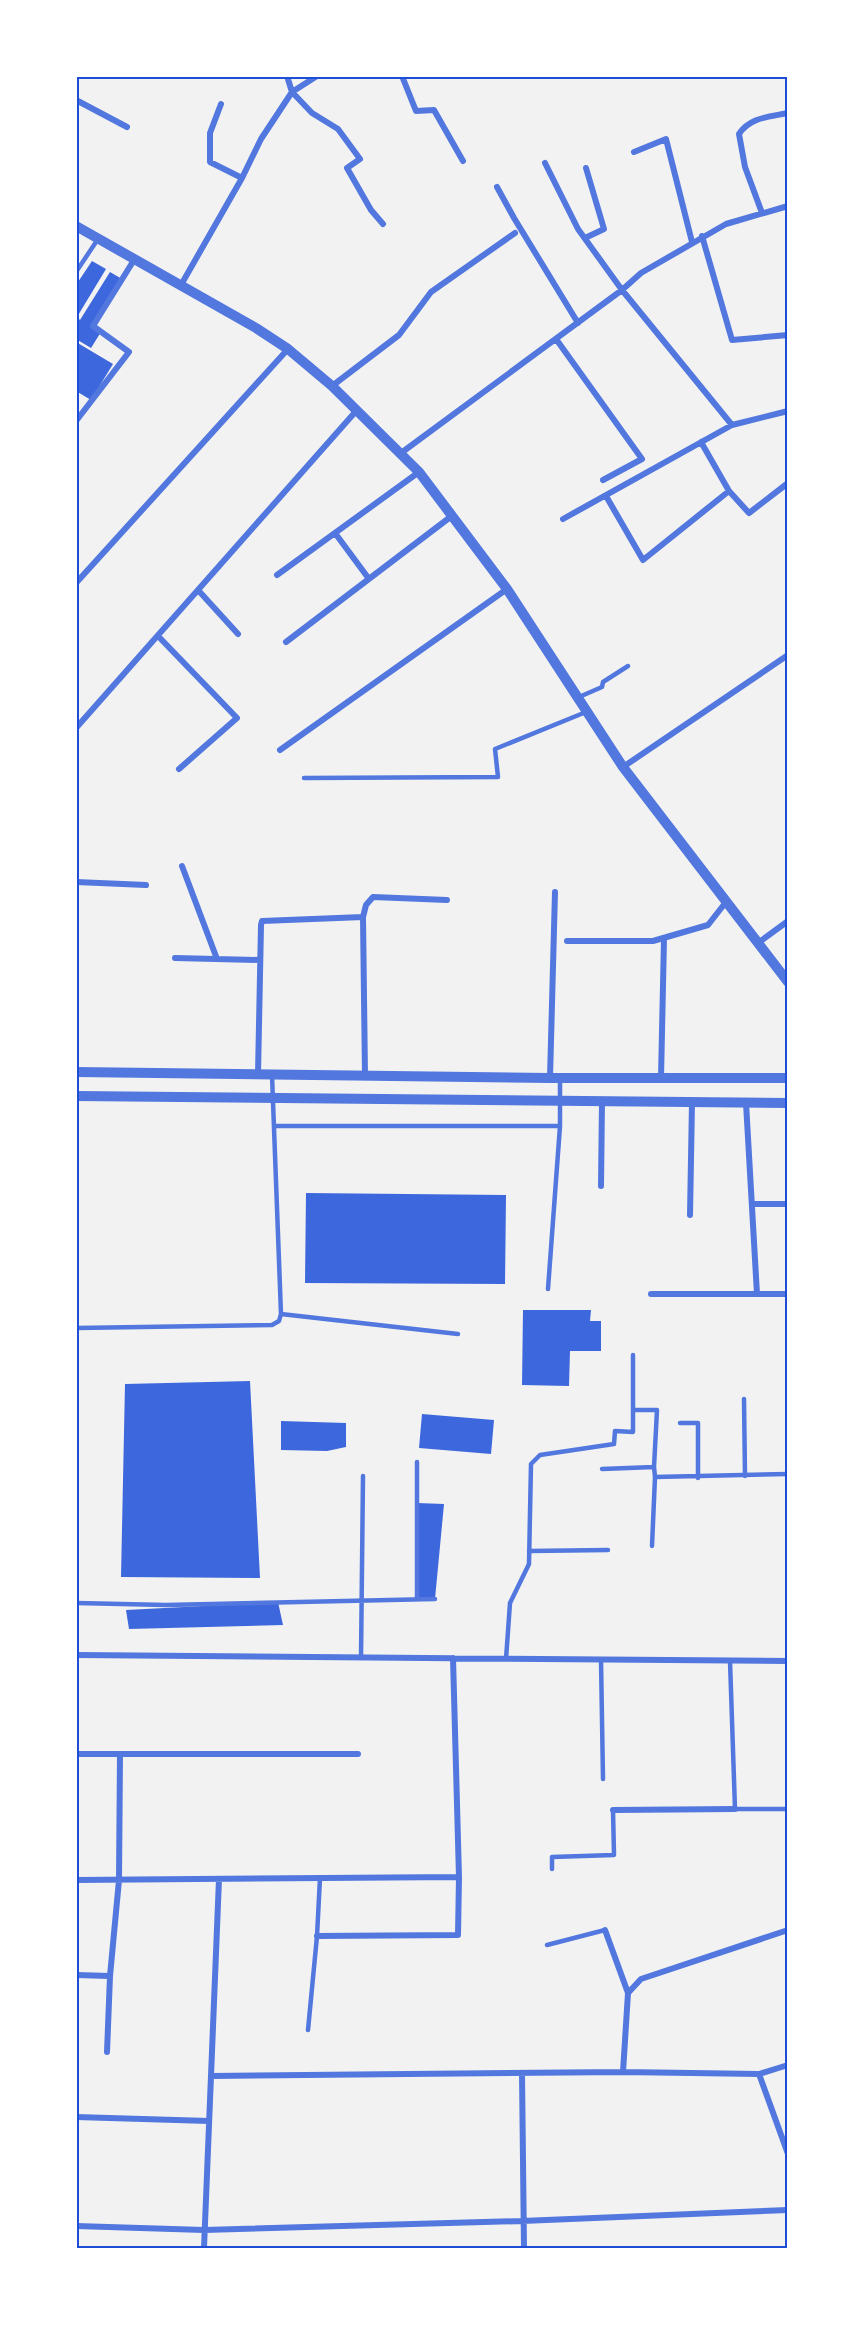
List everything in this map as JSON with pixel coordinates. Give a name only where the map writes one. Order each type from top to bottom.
[{"type":"street","points":[[287,76],[292,92],[312,112],[338,129],[360,159],[347,168],[371,210],[383,224]]},
{"type":"street","points":[[181,285],[242,178],[261,139],[292,92],[317,76]]},
{"type":"street","points":[[402,76],[416,111],[434,110],[463,161]]},
{"type":"street","points":[[76,99],[127,127]]},
{"type":"street","points":[[221,104],[210,133],[210,162],[242,178]]},
{"type":"street","points":[[762,213],[745,167],[739,134],[745,124],[788,113]]},
{"type":"street","points":[[634,152],[666,139],[692,242]]},
{"type":"street","points":[[545,163],[585,238],[622,290],[732,426]]},
{"type":"street","points":[[585,238],[604,229],[586,168]]},
{"type":"street","points":[[497,187],[578,322]]},
{"type":"street","points":[[401,453],[622,290],[641,273],[726,224],[788,206]]},
{"type":"street","points":[[76,226],[288,348],[332,386],[419,472],[507,589],[623,767],[788,982]]},
{"type":"street","points":[[332,386],[399,334],[431,292],[515,233]]},
{"type":"street","points":[[702,236],[732,340],[788,335]]},
{"type":"street","points":[[76,420],[129,352],[93,326],[134,260]]},
{"type":"street","points":[[556,339],[642,459],[603,480]]},
{"type":"street","points":[[76,583],[288,348]]},
{"type":"street","points":[[76,728],[357,410]]},
{"type":"street","points":[[563,519],[732,426],[788,411]]},
{"type":"street","points":[[701,442],[729,491],[749,513],[788,483]]},
{"type":"street","points":[[277,575],[419,472]]},
{"type":"street","points":[[606,496],[643,560],[729,491]]},
{"type":"street","points":[[286,642],[453,515]]},
{"type":"street","points":[[334,533],[369,579]]},
{"type":"street","points":[[280,750],[507,589]]},
{"type":"street","points":[[198,590],[237,634]]},
{"type":"street","points":[[158,636],[237,718],[179,769]]},
{"type":"street","points":[[623,767],[788,655]]},
{"type":"street","points":[[182,866],[217,959]]},
{"type":"street","points":[[76,882],[146,885]]},
{"type":"street","points":[[555,892],[555,1078]]},
{"type":"street","points":[[365,1076],[363,917],[366,905],[373,897],[447,900]]},
{"type":"street","points":[[567,941],[664,939],[708,925],[726,902]]},
{"type":"street","points":[[258,1074],[262,921],[363,917]]},
{"type":"street","points":[[757,943],[788,921]]},
{"type":"street","points":[[661,1078],[664,939]]},
{"type":"street","points":[[175,958],[260,960]]},
{"type":"street","points":[[76,1072],[555,1078],[788,1078]]},
{"type":"street","points":[[76,1096],[788,1103]]},
{"type":"street","points":[[602,1101],[602,1186]]},
{"type":"street","points":[[690,1215],[692,1102]]},
{"type":"street","points":[[746,1103],[757,1294]]},
{"type":"street","points":[[752,1204],[788,1204]]},
{"type":"street","points":[[651,1294],[788,1294]]},
{"type":"street","points":[[76,1655],[788,1661]]},
{"type":"street","points":[[317,1936],[458,1935],[459,1877],[453,1658]]},
{"type":"street","points":[[76,1754],[358,1754]]},
{"type":"street","points":[[107,2052],[110,1976],[119,1880],[120,1754]]},
{"type":"street","points":[[613,1810],[735,1809]]},
{"type":"street","points":[[76,1880],[459,1877]]},
{"type":"street","points":[[204,2248],[219,1879]]},
{"type":"street","points":[[605,1930],[628,1994],[623,2072]]},
{"type":"street","points":[[628,1994],[641,1979],[788,1930]]},
{"type":"street","points":[[76,1975],[110,1976]]},
{"type":"street","points":[[211,2076],[623,2072],[759,2074],[788,2064]]},
{"type":"street","points":[[522,2074],[524,2248]]},
{"type":"street","points":[[759,2074],[788,2154]]},
{"type":"street","points":[[76,2117],[209,2121]]},
{"type":"street","points":[[76,2226],[204,2230],[522,2221],[788,2210]]},
{"type":"lane","points":[[76,272],[98,239]]},
{"type":"lane","points":[[577,698],[602,687],[603,682],[628,666]]},
{"type":"lane","points":[[304,778],[498,777],[495,749],[586,712]]},
{"type":"lane","points":[[76,1328],[272,1325],[279,1321],[281,1314],[272,1075]]},
{"type":"lane","points":[[548,1289],[561,1101],[555,1078]]},
{"type":"lane","points":[[274,1126],[560,1126]]},
{"type":"lane","points":[[281,1314],[458,1334]]},
{"type":"lane","points":[[506,1659],[510,1603],[529,1564],[531,1464],[540,1455],[614,1444],[615,1431],[633,1432],[633,1355]]},
{"type":"lane","points":[[744,1399],[745,1476]]},
{"type":"lane","points":[[633,1410],[657,1410],[652,1546]]},
{"type":"lane","points":[[680,1423],[698,1423],[698,1478]]},
{"type":"lane","points":[[417,1462],[417,1599]]},
{"type":"lane","points":[[602,1469],[654,1467]]},
{"type":"lane","points":[[655,1477],[698,1478],[788,1474]]},
{"type":"lane","points":[[361,1658],[363,1476]]},
{"type":"lane","points":[[529,1551],[608,1550]]},
{"type":"lane","points":[[76,1603],[166,1605],[435,1599]]},
{"type":"lane","points":[[601,1660],[603,1779]]},
{"type":"lane","points":[[730,1660],[735,1809],[787,1809]]},
{"type":"lane","points":[[552,1869],[552,1857],[614,1855],[613,1810]]},
{"type":"lane","points":[[308,2030],[320,1878]]},
{"type":"lane","points":[[547,1945],[605,1930]]},
{"type":"building","points":[[92,261],[106,269],[77,317],[80,320],[110,272],[122,279],[92,327],[101,332],[91,348],[76,339],[76,285]]},
{"type":"building","points":[[76,342],[113,364],[91,400],[76,391]]},
{"type":"building","points":[[306,1193],[506,1195],[505,1284],[305,1283]]},
{"type":"building","points":[[523,1310],[591,1310],[590,1321],[601,1321],[601,1351],[570,1351],[569,1386],[522,1385]]},
{"type":"building","points":[[250,1381],[260,1578],[121,1577],[125,1384]]},
{"type":"building","points":[[422,1414],[494,1420],[491,1454],[419,1448]]},
{"type":"building","points":[[281,1421],[346,1423],[346,1447],[327,1451],[281,1450]]},
{"type":"building","points":[[417,1503],[444,1504],[435,1599],[417,1599]]},
{"type":"building","points":[[278,1602],[283,1625],[129,1629],[126,1610]]}]
